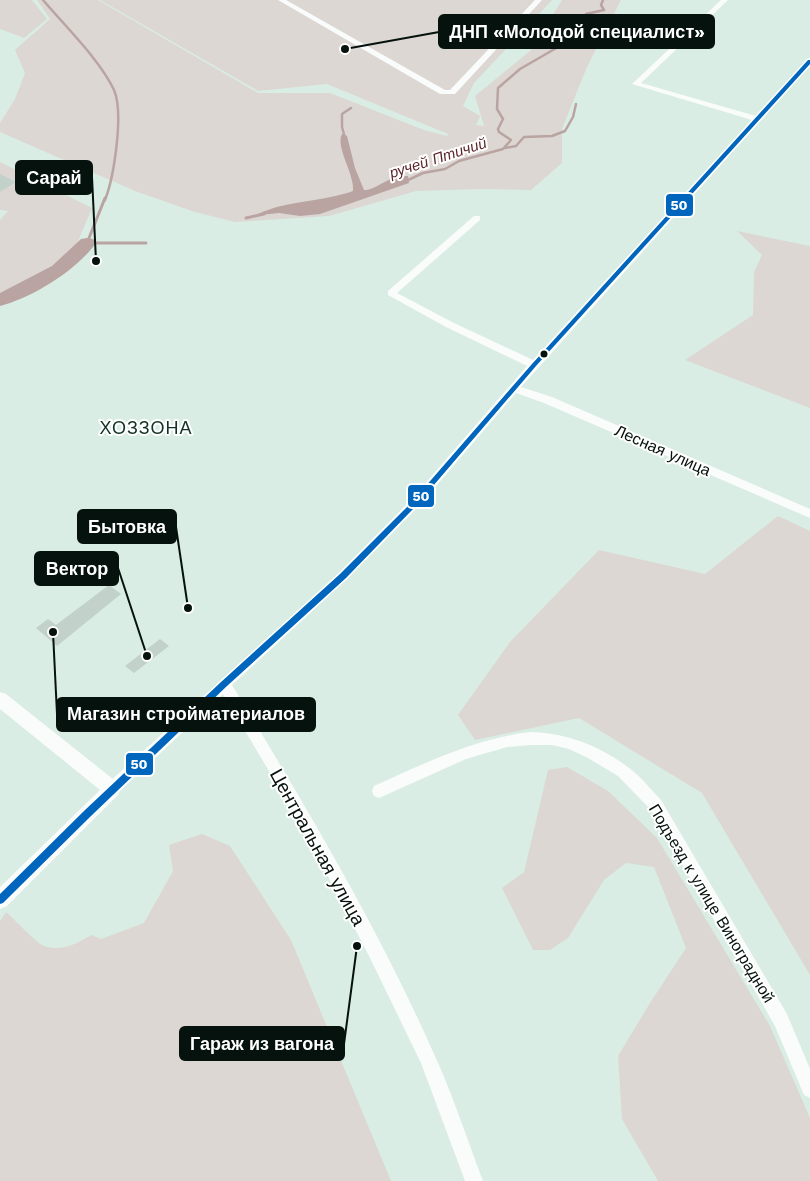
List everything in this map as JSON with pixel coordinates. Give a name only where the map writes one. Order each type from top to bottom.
[{"type":"street","points":[[281,0],[443,92],[452,92],[540,0]]},
{"type":"street","points":[[725,0],[636,84],[759,119]]},
{"type":"street","points":[[0,900],[112,789],[342,576],[413,505],[534,365],[810,61]]},
{"type":"street","points":[[477,218],[391,293],[450,325],[534,365]]},
{"type":"street","name":"Лесная улица","points":[[514,388],[557,404],[810,514]]},
{"type":"street","name":"Центральная улица","points":[[224,684],[308,823],[376,952],[428,1060],[474,1181]]},
{"type":"street","points":[[0,699],[112,789]]},
{"type":"street","name":"Подъезд к улице Виноградной","points":[[379,791],[487,746],[525,738],[554,739],[593,752],[629,777],[656,805],[781,1020],[810,1089]]},
{"type":"shaded area","points":[[0,0],[32,0],[47,19],[24,38],[0,29]]},
{"type":"shaded area","points":[[37,0],[98,0],[258,93],[330,93],[424,130],[447,136],[448,134],[327,84],[258,91],[100,0],[552,0],[474,83],[463,106],[480,116],[476,125],[484,126],[475,96],[531,50],[562,0],[621,0],[587,67],[562,129],[562,163],[531,190],[416,191],[329,216],[235,222],[195,212],[135,191],[0,132],[0,123],[15,99],[25,73],[15,50],[50,19]]},
{"type":"shaded area","points":[[342,134],[347,136],[355,168],[364,190],[374,188],[401,176],[408,176],[409,183],[320,214],[300,216],[279,213],[258,214],[293,203],[341,195],[353,191],[353,184],[341,146]]},
{"type":"shaded area","points":[[0,162],[92,208],[65,272],[0,301],[0,220],[8,211],[0,210]]},
{"type":"shaded area","points":[[737,231],[810,246],[810,408],[685,360],[753,315],[754,272],[762,255]]},
{"type":"shaded area","points":[[778,516],[810,531],[810,975],[702,793],[579,718],[475,740],[458,715],[510,642],[599,550],[705,574]]},
{"type":"shaded area","points":[[567,767],[608,791],[657,838],[770,1026],[810,1118],[810,1181],[658,1181],[622,1119],[618,1056],[686,948],[654,867],[626,863],[604,880],[568,938],[550,950],[533,950],[502,888],[524,872],[548,770]]},
{"type":"shaded area","points":[[202,834],[230,846],[291,940],[391,1181],[0,1181],[0,921],[6,912],[39,943],[55,948],[74,944],[91,935],[101,939],[144,923],[173,871],[169,845]]},
{"type":"building","points":[[0,174],[16,182],[0,192]]},
{"type":"building","points":[[109,585],[121,594],[57,646],[36,628],[48,619],[56,625]]},
{"type":"building","points":[[160,639],[169,646],[134,673],[125,666]]},
{"type":"waterway","points":[[43,0],[91,55],[114,90],[118,114],[117,145],[112,176],[105,200]]},
{"type":"waterway","name":"ручей Птичий","points":[[406,181],[423,173],[445,169],[459,161],[503,149],[511,140],[499,132],[498,129],[503,119],[497,109],[498,88],[520,69],[572,39],[579,24],[591,20],[585,16],[586,14],[604,10],[601,5],[603,0]]},
{"type":"waterway","points":[[505,148],[516,146],[524,137],[552,136],[565,131],[573,117],[576,104]]},
{"type":"waterway","points":[[345,138],[342,127],[342,114],[351,108]]},
{"type":"waterway","points":[[105,198],[87,243],[146,243]]},
{"type":"waterway","name":"ручей Птичий","points":[[246,218],[264,214]]},
{"type":"waterway","points":[[0,300],[58,270],[78,254],[87,243]]},
{"type":"transit line","name":"50","points":[[0,900],[88,813],[224,684],[343,576],[413,505],[534,365],[810,61]]},
{"type":"place","name":"ДНП «Молодой специалист»","points":[[345,49]]},
{"type":"place","name":"Сарай","points":[[96,261]]},
{"type":"place","name":"Бытовка","points":[[188,608]]},
{"type":"place","name":"Магазин стройматериалов","points":[[53,632]]},
{"type":"place","name":"Вектор","points":[[147,656]]},
{"type":"place","name":"Гараж из вагона","points":[[357,946]]},
{"type":"district","name":"ХОЗЗОНА","points":[[146,428]]}]
